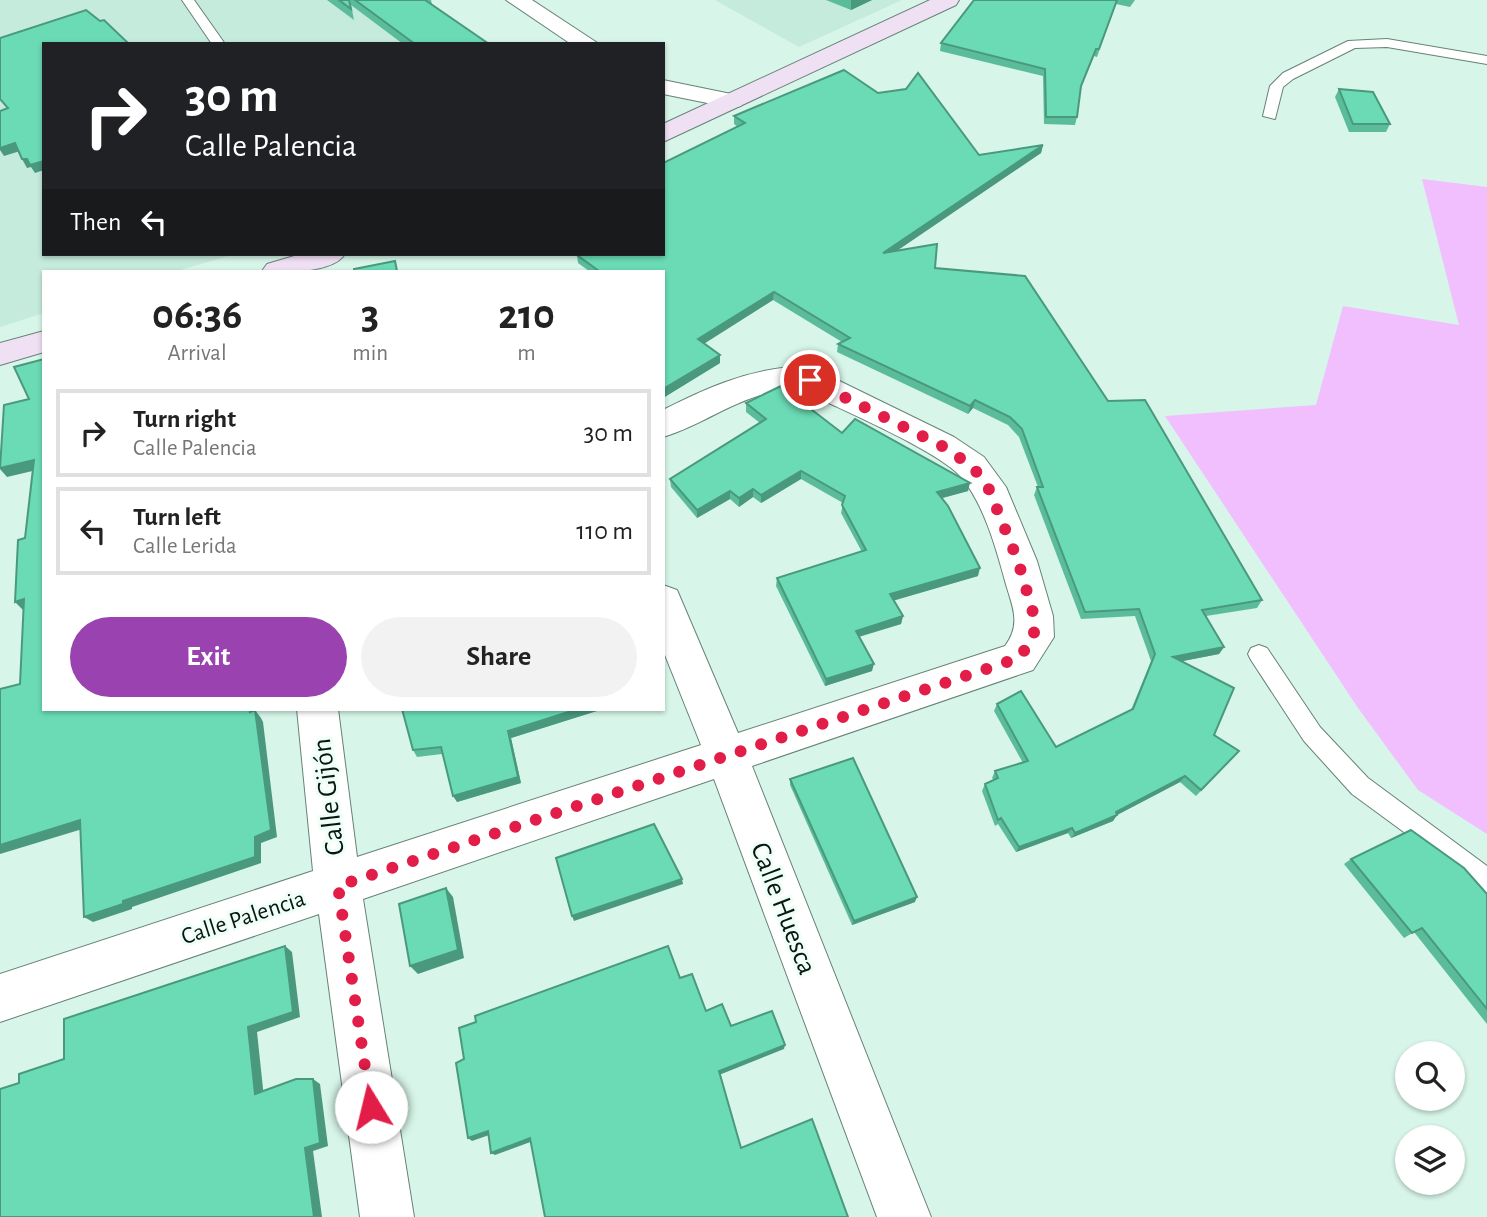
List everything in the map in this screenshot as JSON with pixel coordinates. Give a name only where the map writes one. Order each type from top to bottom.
[{"type":"main road","points":[[667,111],[732,101],[948,0]]},
{"type":"main road","points":[[280,270],[325,256]]},
{"type":"main road","points":[[0,354],[42,342]]},
{"type":"street","points":[[517,0],[584,42]]},
{"type":"street","points":[[667,111],[693,93],[732,101]]},
{"type":"street","name":"Calle Palencia","points":[[0,998],[1019,658],[1034,637],[1034,616],[1018,561],[988,487],[972,466],[942,446],[810,380],[787,376],[740,389],[665,424]]},
{"type":"street","name":"Calle Huesca","points":[[665,606],[727,756],[904,1217]]},
{"type":"street","name":"Calle Gijón","points":[[317,711],[338,886],[387,1217]]},
{"type":"lane","points":[[188,0],[218,42]]},
{"type":"lane","points":[[1270,116],[1277,86],[1288,76],[1353,44],[1387,43],[1487,60]]},
{"type":"lane","points":[[1259,654],[1312,734],[1360,786],[1487,881]]},
{"type":"shaded area","points":[[0,0],[400,0],[461,42],[42,42],[42,256],[228,256],[180,270],[42,270],[42,314],[0,327]]},
{"type":"shaded area","points":[[715,0],[902,0],[799,47]]},
{"type":"shaded area","points":[[1422,179],[1487,187],[1487,834],[1418,790],[1358,708],[1165,416],[1316,405],[1343,306],[1459,325]]},
{"type":"building","points":[[339,0],[349,0],[351,9]]},
{"type":"building","points":[[355,0],[425,0],[486,42],[412,42]]},
{"type":"building","points":[[974,0],[1117,0],[1099,49],[1096,49],[1081,86],[1077,117],[1046,117],[1045,69],[941,43]]},
{"type":"building","points":[[86,10],[100,21],[104,20],[127,42],[42,42],[42,162],[30,165],[27,159],[22,159],[15,143],[0,148],[0,111],[8,108],[0,99],[0,38]]},
{"type":"building","points":[[844,70],[878,93],[906,89],[918,73],[979,155],[1043,145],[883,253],[937,244],[935,268],[1025,276],[1108,401],[1145,400],[1262,600],[1202,610],[1224,647],[1173,657],[1234,688],[1214,735],[1239,751],[1201,790],[1185,776],[1116,812],[1117,815],[1075,833],[1072,828],[1019,847],[1001,818],[998,820],[985,784],[998,778],[995,771],[1028,761],[997,704],[1021,691],[1056,747],[1133,709],[1155,654],[1139,609],[1085,612],[1037,487],[1043,487],[1022,429],[1010,417],[975,400],[970,406],[838,344],[850,338],[774,292],[698,339],[720,355],[665,388],[665,270],[598,270],[578,256],[665,256],[665,162],[745,123],[734,116]]},
{"type":"building","points":[[1339,89],[1373,92],[1390,124],[1353,124]]},
{"type":"building","points":[[395,261],[397,270],[354,270]]},
{"type":"building","points":[[42,360],[42,711],[255,711],[271,830],[255,837],[255,857],[123,901],[123,904],[84,917],[80,820],[0,845],[0,689],[20,684],[24,599],[15,602],[18,540],[25,538],[34,460],[0,468],[4,405],[29,399],[14,367]]},
{"type":"building","points":[[781,386],[842,433],[855,419],[970,483],[937,492],[948,506],[980,568],[890,594],[903,616],[856,631],[874,664],[826,679],[777,578],[866,550],[842,505],[845,496],[801,471],[761,495],[753,489],[739,498],[730,491],[697,510],[670,479],[766,419],[746,403]]},
{"type":"building","points":[[403,711],[572,711],[508,731],[518,777],[453,796],[441,747],[413,750]]},
{"type":"building","points":[[853,758],[917,897],[854,921],[790,779]]},
{"type":"building","points":[[654,824],[682,879],[572,916],[556,858]]},
{"type":"building","points":[[1411,830],[1464,868],[1487,894],[1487,1009],[1422,928],[1412,933],[1351,859]]},
{"type":"building","points":[[446,888],[458,950],[410,966],[399,904]]},
{"type":"building","points":[[285,946],[293,1012],[248,1027],[255,1094],[296,1079],[313,1079],[320,1143],[305,1148],[314,1217],[0,1217],[0,1089],[19,1083],[19,1074],[64,1059],[64,1019]]},
{"type":"building","points":[[668,946],[680,978],[692,974],[706,1011],[722,1004],[731,1026],[772,1011],[785,1045],[719,1071],[741,1148],[812,1119],[848,1217],[545,1217],[530,1138],[491,1153],[488,1131],[468,1138],[456,1063],[464,1059],[459,1028],[476,1022],[475,1016]]},
{"type":"route","points":[[371,1107],[338,886],[1019,658],[1034,637],[1034,616],[1018,561],[988,487],[972,466],[942,446],[810,380]]}]
